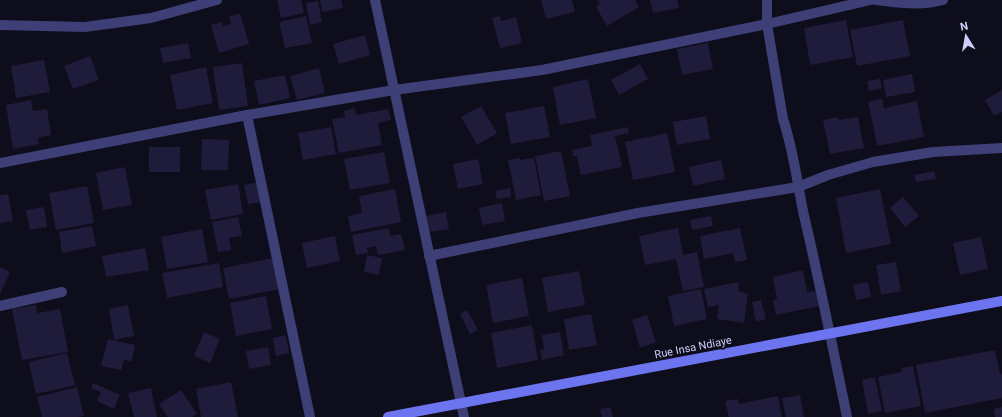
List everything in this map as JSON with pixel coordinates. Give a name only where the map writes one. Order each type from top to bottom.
[{"type":"main road","name":"Rue Insa Ndiaye","points":[[388,417],[460,402],[1002,300]]},
{"type":"street","points":[[0,25],[85,27],[151,18],[183,5],[217,0]]},
{"type":"street","points":[[375,0],[464,417]]},
{"type":"street","points":[[767,0],[767,24],[783,119],[787,131],[847,417]]},
{"type":"street","points":[[0,163],[247,115],[394,90],[542,70],[767,24],[871,0]]},
{"type":"street","points":[[876,0],[900,3],[934,2],[943,0]]},
{"type":"street","points":[[247,115],[310,417]]},
{"type":"street","points":[[429,256],[638,213],[798,187],[828,174],[873,162],[933,152],[1002,148]]},
{"type":"street","points":[[0,306],[62,292]]},
{"type":"building","points":[[277,0],[301,0],[304,13],[281,18]]},
{"type":"building","points":[[320,0],[341,0],[343,8],[322,12]]},
{"type":"building","points":[[541,0],[572,0],[575,12],[546,19]]},
{"type":"building","points":[[597,0],[635,0],[639,7],[607,26],[596,7],[600,4]]},
{"type":"building","points":[[650,0],[677,0],[679,8],[653,13]]},
{"type":"building","points":[[318,1],[322,22],[310,25],[306,3]]},
{"type":"building","points":[[240,13],[249,44],[219,53],[211,25],[222,22],[223,26],[231,24],[229,17]]},
{"type":"building","points":[[306,16],[312,43],[285,48],[279,22]]},
{"type":"building","points":[[500,16],[501,21],[516,17],[522,43],[500,48],[492,18]]},
{"type":"building","points":[[846,20],[853,57],[810,65],[804,28]]},
{"type":"building","points":[[903,20],[910,56],[857,66],[850,30]]},
{"type":"building","points":[[365,35],[370,55],[339,64],[333,44]]},
{"type":"building","points":[[188,43],[191,58],[163,63],[160,48]]},
{"type":"building","points":[[708,43],[713,69],[682,75],[677,49]]},
{"type":"building","points":[[90,56],[99,80],[73,89],[64,66]]},
{"type":"building","points":[[44,60],[50,92],[16,98],[11,66]]},
{"type":"building","points":[[242,63],[248,106],[219,110],[213,67]]},
{"type":"building","points":[[640,64],[648,79],[619,95],[611,80]]},
{"type":"building","points":[[206,67],[213,103],[177,110],[170,75]]},
{"type":"building","points":[[319,68],[325,93],[297,100],[290,76]]},
{"type":"building","points":[[912,74],[915,92],[886,97],[883,80]]},
{"type":"building","points":[[285,75],[290,98],[259,105],[254,81]]},
{"type":"building","points":[[588,79],[596,118],[560,125],[553,87]]},
{"type":"building","points":[[880,79],[882,88],[869,91],[867,81]]},
{"type":"building","points":[[1002,90],[1002,112],[994,116],[985,100]]},
{"type":"building","points":[[882,99],[884,108],[917,101],[924,137],[877,146],[868,101]]},
{"type":"building","points":[[31,100],[33,111],[47,109],[51,135],[38,138],[39,144],[13,149],[6,105]]},
{"type":"building","points":[[481,106],[497,133],[477,145],[461,117]]},
{"type":"building","points":[[544,106],[550,137],[511,144],[505,113]]},
{"type":"building","points":[[355,108],[356,115],[388,109],[391,120],[378,123],[382,145],[339,153],[332,119],[345,117],[344,111]]},
{"type":"building","points":[[706,116],[710,139],[677,145],[673,122]]},
{"type":"building","points":[[838,117],[839,120],[858,117],[864,148],[830,154],[823,120]]},
{"type":"building","points":[[331,127],[336,154],[303,160],[298,133]]},
{"type":"building","points":[[628,127],[629,133],[615,136],[622,167],[581,175],[577,156],[573,156],[572,150],[592,146],[590,135]]},
{"type":"building","points":[[667,133],[675,172],[633,180],[625,142]]},
{"type":"building","points":[[202,139],[229,140],[228,170],[201,170]]},
{"type":"building","points":[[149,147],[180,147],[180,172],[149,172]]},
{"type":"building","points":[[561,151],[570,196],[544,201],[535,156]]},
{"type":"building","points":[[384,152],[390,183],[350,190],[344,159]]},
{"type":"building","points":[[520,158],[520,160],[534,158],[541,195],[516,200],[508,160]]},
{"type":"building","points":[[478,159],[483,184],[458,189],[453,164]]},
{"type":"building","points":[[721,160],[725,179],[693,186],[689,167]]},
{"type":"building","points":[[125,167],[132,205],[103,210],[96,173]]},
{"type":"building","points":[[934,171],[936,179],[916,182],[914,175]]},
{"type":"building","points":[[259,182],[262,202],[248,204],[244,185]]},
{"type":"building","points":[[238,184],[243,214],[211,220],[205,190]]},
{"type":"building","points":[[87,186],[94,223],[56,230],[49,193]]},
{"type":"building","points":[[510,188],[511,197],[497,199],[495,191]]},
{"type":"building","points":[[395,189],[401,222],[351,232],[348,216],[362,213],[359,196]]},
{"type":"building","points":[[880,189],[891,244],[846,253],[836,198]]},
{"type":"building","points":[[8,194],[13,221],[0,223],[0,195]]},
{"type":"building","points":[[903,197],[919,216],[905,227],[890,208]]},
{"type":"building","points":[[502,203],[505,221],[482,225],[479,208]]},
{"type":"building","points":[[44,207],[47,227],[30,230],[26,210]]},
{"type":"building","points":[[446,212],[449,229],[429,232],[426,216]]},
{"type":"building","points":[[711,216],[713,226],[692,230],[690,220]]},
{"type":"building","points":[[238,217],[242,236],[229,238],[231,250],[218,252],[212,222]]},
{"type":"building","points":[[92,226],[96,246],[62,253],[59,232]]},
{"type":"building","points":[[389,228],[390,236],[401,234],[405,250],[378,255],[376,246],[367,248],[368,253],[356,255],[352,235]]},
{"type":"building","points":[[678,228],[683,255],[697,252],[704,287],[683,291],[676,259],[645,265],[639,236]]},
{"type":"building","points":[[740,228],[747,260],[735,262],[733,253],[704,259],[700,236]]},
{"type":"building","points":[[202,229],[208,262],[167,269],[161,237]]},
{"type":"building","points":[[335,236],[340,261],[307,268],[302,243]]},
{"type":"building","points":[[981,237],[988,269],[960,275],[953,243]]},
{"type":"building","points":[[145,248],[149,270],[106,277],[102,256]]},
{"type":"building","points":[[367,255],[382,258],[379,275],[364,272]]},
{"type":"building","points":[[274,258],[280,289],[229,299],[223,268]]},
{"type":"building","points":[[896,262],[901,291],[881,295],[876,265]]},
{"type":"building","points":[[219,263],[223,287],[167,298],[162,273]]},
{"type":"building","points":[[0,267],[10,272],[0,294]]},
{"type":"building","points":[[803,270],[807,292],[816,291],[819,306],[776,315],[773,300],[777,299],[773,277]]},
{"type":"building","points":[[579,271],[585,305],[548,312],[542,278]]},
{"type":"building","points":[[522,278],[529,316],[493,323],[486,285]]},
{"type":"building","points":[[738,282],[739,292],[748,293],[744,323],[717,319],[719,305],[708,307],[704,289]]},
{"type":"building","points":[[868,282],[871,297],[856,300],[853,285]]},
{"type":"building","points":[[701,289],[707,319],[674,326],[668,296]]},
{"type":"building","points":[[266,296],[272,329],[236,336],[230,303]]},
{"type":"building","points":[[761,300],[766,319],[756,322],[752,302]]},
{"type":"building","points":[[36,305],[37,313],[60,309],[68,352],[22,360],[12,309]]},
{"type":"building","points":[[128,305],[134,336],[114,340],[109,309]]},
{"type":"building","points":[[467,310],[478,330],[470,334],[460,314]]},
{"type":"building","points":[[591,314],[597,345],[569,350],[564,319]]},
{"type":"building","points":[[647,315],[656,342],[640,348],[632,320]]},
{"type":"building","points":[[532,325],[538,360],[497,368],[491,333]]},
{"type":"building","points":[[204,332],[220,339],[210,363],[194,356]]},
{"type":"building","points":[[560,332],[564,355],[542,360],[540,350],[544,349],[542,335]]},
{"type":"building","points":[[286,335],[289,353],[276,356],[273,338]]},
{"type":"building","points":[[108,339],[135,345],[132,361],[124,360],[121,370],[101,366]]},
{"type":"building","points":[[268,347],[271,365],[249,369],[246,351]]},
{"type":"building","points":[[995,350],[1000,374],[1002,374],[1002,398],[925,413],[916,365]]},
{"type":"building","points":[[67,353],[75,385],[36,394],[29,362]]},
{"type":"building","points":[[913,366],[921,406],[885,413],[878,377],[902,372],[901,368]]},
{"type":"building","points":[[875,377],[882,411],[868,414],[862,380]]},
{"type":"building","points":[[231,382],[238,417],[201,417],[196,389]]},
{"type":"building","points":[[93,383],[120,395],[114,409],[97,401],[101,392],[91,388]]},
{"type":"building","points":[[77,387],[84,416],[42,417],[37,397]]},
{"type":"building","points":[[151,388],[157,417],[134,417],[128,393]]},
{"type":"building","points":[[181,390],[197,414],[192,417],[168,417],[159,404]]},
{"type":"building","points":[[800,395],[804,417],[786,417],[782,398]]},
{"type":"building","points":[[778,396],[782,417],[729,417],[725,401],[738,399],[739,404]]},
{"type":"building","points":[[610,407],[613,417],[602,417],[600,409]]},
{"type":"building","points":[[1002,407],[1002,417],[995,417],[994,409]]}]
